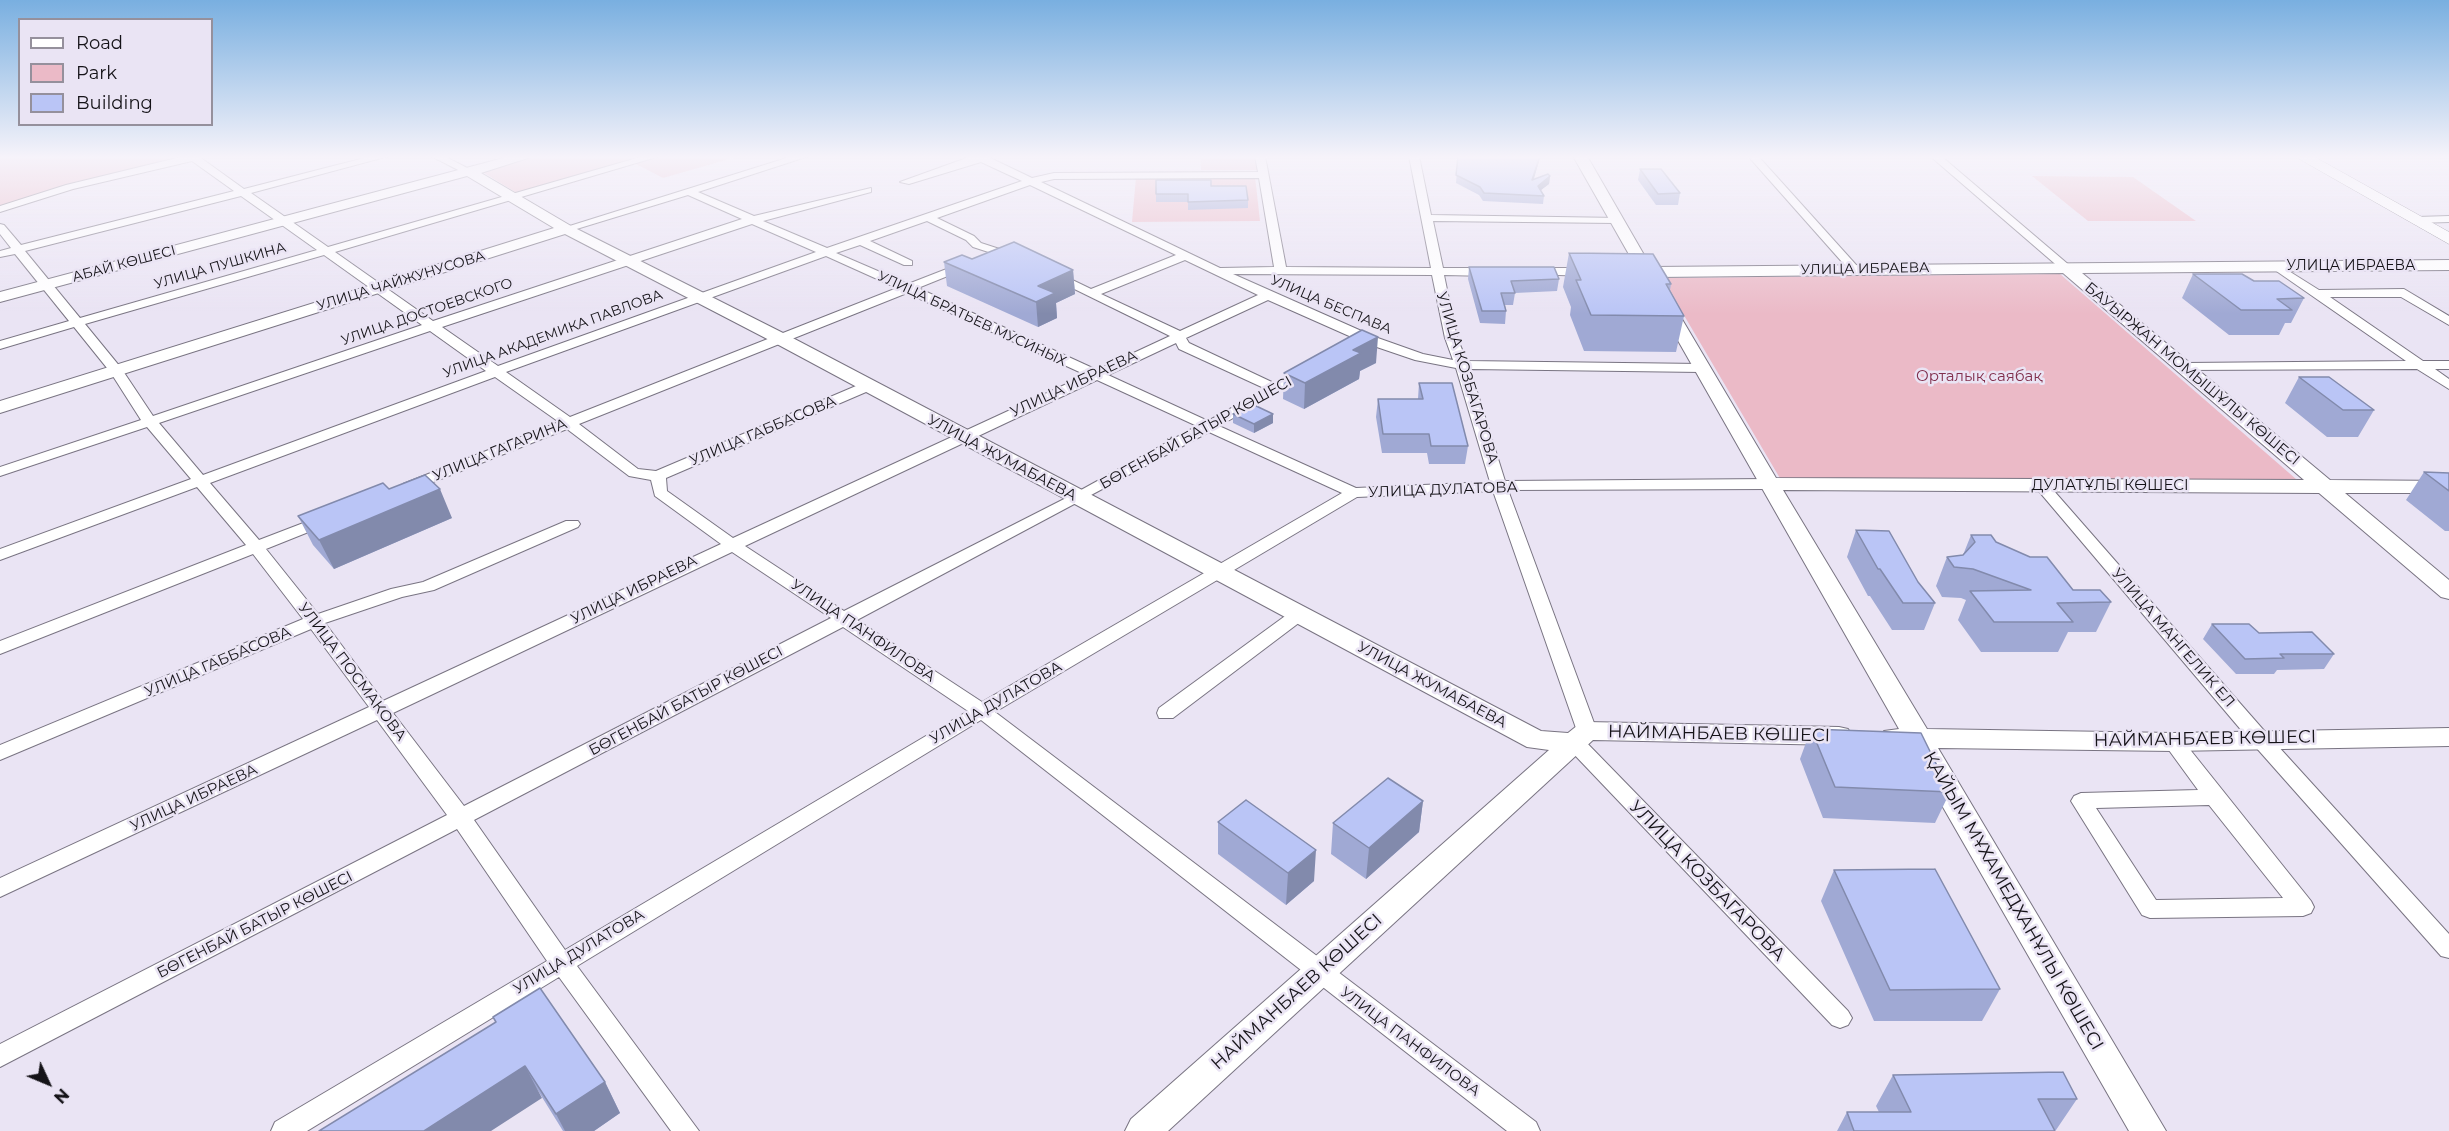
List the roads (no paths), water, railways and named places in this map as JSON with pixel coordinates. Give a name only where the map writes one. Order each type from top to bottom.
[{"type":"main road","points":[[2397,209],[2449,239]]},
{"type":"street","points":[[0,254],[179,209]]},
{"type":"street","points":[[266,209],[569,423],[634,473],[658,476]]},
{"type":"street","name":"АБАЙ КӨШЕСІ","points":[[0,297],[327,209]]},
{"type":"street","name":"УЛИЦА ПУШКИНА","points":[[0,345],[470,209]]},
{"type":"street","name":"УЛИЦА ЖУМАБАЕВА","points":[[531,209],[782,339],[962,437],[1536,740],[1581,737]]},
{"type":"street","name":"УЛИЦА ЧАЙЖУНУСОВА","points":[[0,407],[630,209]]},
{"type":"street","name":"УЛИЦА БРАТЬЕВ МУСИНЫХ","points":[[729,209],[1354,493]]},
{"type":"street","name":"УЛИЦА ДОСТОЕВСКОГО","points":[[0,472],[628,259],[797,209]]},
{"type":"street","name":"УЛИЦА АКАДЕМИКА ПАВЛОВА","points":[[0,555],[700,296],[950,209]]},
{"type":"street","name":"УЛИЦА БЕСПАВА","points":[[1088,209],[1268,295],[1370,340],[1420,357],[1460,365],[1701,368]]},
{"type":"street","points":[[1269,209],[1281,271]]},
{"type":"street","name":"УЛИЦА КОЗБАГАРОВА","points":[[1427,209],[1436,272],[1460,365],[1472,392],[1499,486],[1581,737],[1840,1018]]},
{"type":"street","name":"ҚАЙЫМ МҰХАМЕДХАНҰЛЫ КӨШЕСІ","points":[[1610,209],[1640,272],[1701,368],[1770,484],[2148,1131]]},
{"type":"street","points":[[1800,209],[1854,269]]},
{"type":"street","name":"БАУЫРЖАН МОМЫШҰЛЫ КӨШЕСІ","points":[[1997,209],[2449,591]]},
{"type":"street","points":[[926,217],[970,238],[977,246],[1000,251],[1178,335],[1184,346],[1276,389]]},
{"type":"street","points":[[1429,218],[1616,220]]},
{"type":"street","points":[[2417,220],[2449,219]]},
{"type":"street","name":"УЛИЦА ПОСМАКОВА","points":[[0,227],[116,372],[150,422],[256,547],[314,621],[461,818],[561,962],[686,1131]]},
{"type":"street","points":[[859,240],[908,263]]},
{"type":"street","name":"УЛИЦА ГАГАРИНА","points":[[397,491],[1000,251]]},
{"type":"street","points":[[1090,294],[1188,255]]},
{"type":"street","points":[[2276,266],[2449,385]]},
{"type":"street","name":"УЛИЦА ИБРАЕВА","points":[[1640,272],[2065,267],[2449,266]]},
{"type":"street","points":[[1218,270],[1498,272]]},
{"type":"street","points":[[1521,272],[1600,272]]},
{"type":"street","points":[[2315,294],[2404,293],[2449,321]]},
{"type":"street","name":"УЛИЦА ИБРАЕВА","points":[[0,888],[381,711],[731,544],[1268,295]]},
{"type":"street","points":[[1349,351],[1370,340]]},
{"type":"street","points":[[2186,367],[2449,365]]},
{"type":"street","name":"БӨГЕНБАЙ БАТЫР КӨШЕСІ","points":[[0,1056],[1077,498],[1317,368]]},
{"type":"street","name":"УЛИЦА ГАББАСОВА","points":[[658,476],[868,386]]},
{"type":"street","name":"УЛИЦА ПАНФИЛОВА","points":[[658,476],[660,493],[731,544],[982,711],[1318,973],[1527,1131]]},
{"type":"street","name":"УЛИЦА ДУЛАТОВА","points":[[284,1131],[561,962],[1354,493],[1499,486],[1770,484]]},
{"type":"street","name":"ДУЛАТҰЛЫ КӨШЕСІ","points":[[1770,484],[2449,487]]},
{"type":"street","name":"УЛИЦА МАНГЕЛИК ЕЛ","points":[[2042,486],[2260,739],[2449,950]]},
{"type":"street","points":[[0,648],[342,513]]},
{"type":"street","name":"УЛИЦА ГАББАСОВА","points":[[0,753],[314,621],[397,593],[428,586],[572,524]]},
{"type":"street","points":[[1166,713],[1298,615]]},
{"type":"street","name":"НАЙМАНБАЕВ КӨШЕСІ","points":[[1143,1131],[1581,737],[1865,737],[2173,742],[2449,737]]},
{"type":"street","points":[[2173,742],[2303,908],[2150,909],[2081,801],[2214,797]]},
{"type":"park label","name":"Орталық саябақ","points":[[1979,377]]}]
